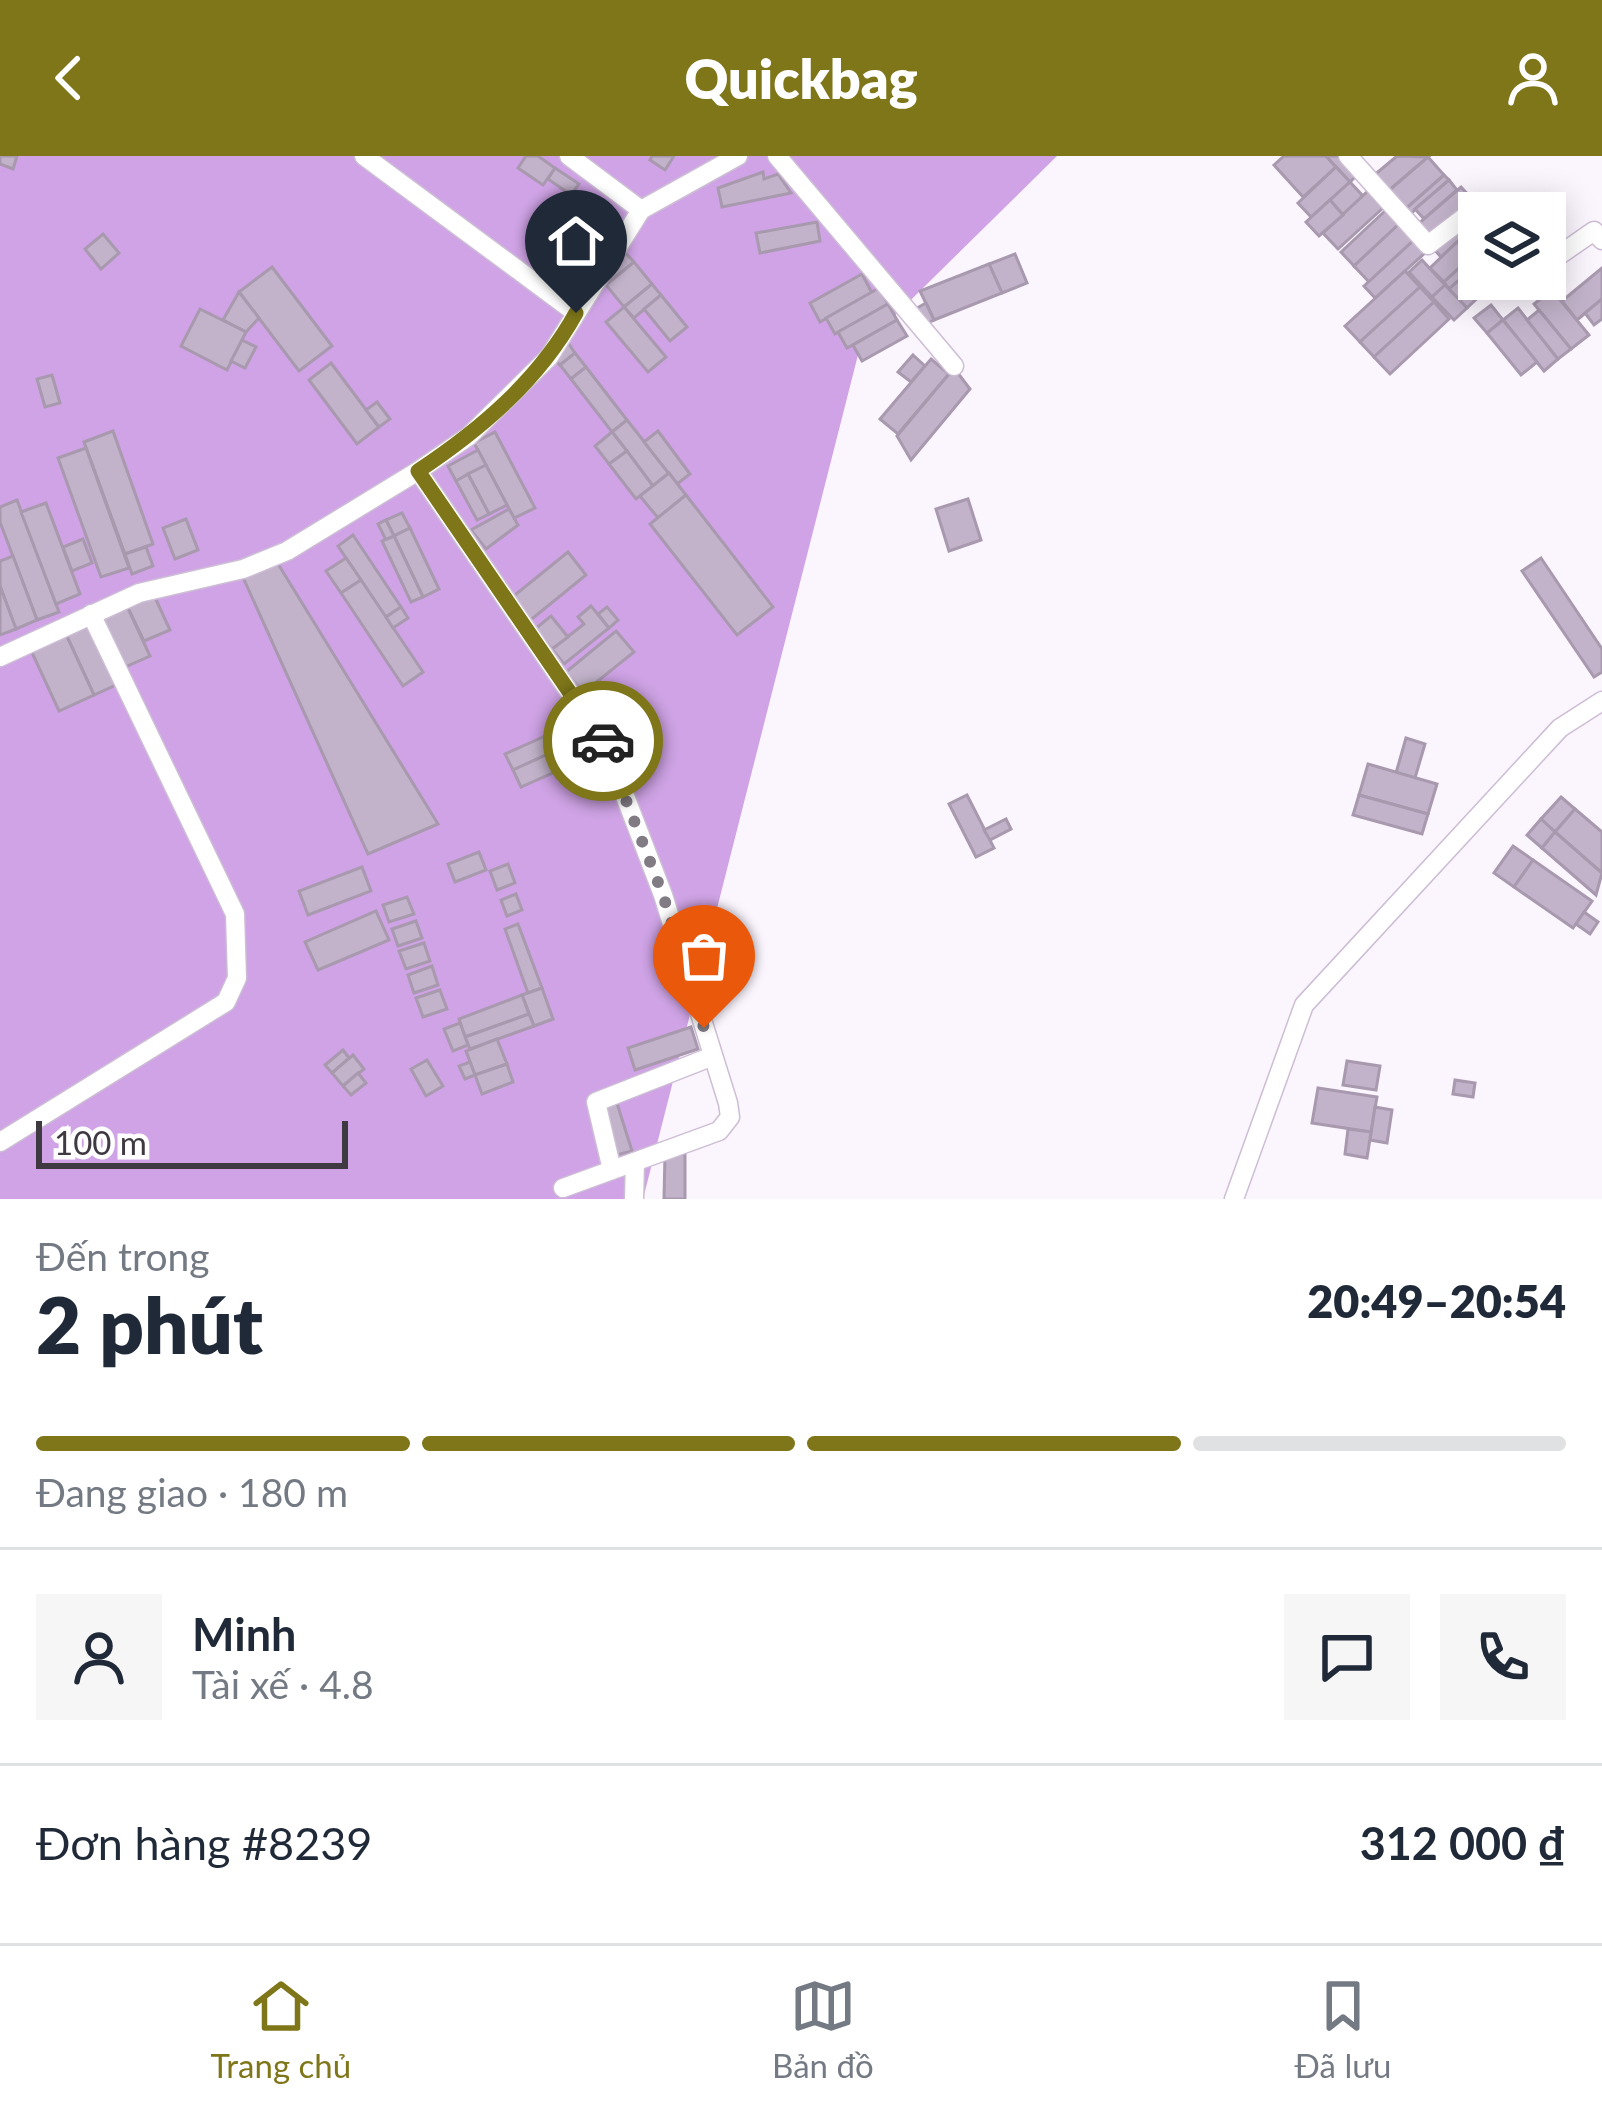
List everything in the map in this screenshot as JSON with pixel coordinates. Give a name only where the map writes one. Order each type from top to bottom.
[{"type":"street","points":[[364,156],[576,313]]},
{"type":"street","points":[[569,156],[641,210]]},
{"type":"street","points":[[0,657],[139,593],[243,569],[287,551],[418,471],[469,436],[523,386],[641,210],[738,156]]},
{"type":"street","points":[[777,156],[954,366]]},
{"type":"street","points":[[1348,156],[1428,245],[1458,222]]},
{"type":"street","points":[[1566,250],[1594,231],[1602,241]]},
{"type":"street","points":[[418,471],[605,744],[663,895],[728,1103],[728,1124],[563,1187]]},
{"type":"street","points":[[0,1142],[226,1002],[237,978],[235,914],[91,614]]},
{"type":"street","points":[[1234,1199],[1304,1004],[1560,728],[1602,700]]},
{"type":"street","points":[[612,1170],[596,1102],[713,1055]]},
{"type":"street","points":[[634,1199],[635,1162]]},
{"type":"shaded area","points":[[0,156],[1057,156],[859,351],[643,1199],[0,1199]]},
{"type":"building","points":[[0,156],[17,156],[13,169],[0,164]]},
{"type":"building","points":[[526,156],[538,156],[555,168],[543,185],[518,168]]},
{"type":"building","points":[[652,156],[674,156],[665,170],[650,160]]},
{"type":"building","points":[[1284,156],[1326,156],[1336,167],[1303,197],[1274,165]]},
{"type":"building","points":[[1326,156],[1345,156],[1360,172],[1350,182]]},
{"type":"building","points":[[1397,156],[1428,157],[1386,193],[1372,177]]},
{"type":"building","points":[[1428,157],[1444,175],[1402,212],[1386,193]]},
{"type":"building","points":[[1336,167],[1350,182],[1311,217],[1298,203]]},
{"type":"building","points":[[555,168],[579,184],[571,195],[548,179]]},
{"type":"building","points":[[763,172],[764,179],[778,174],[791,193],[722,207],[718,188]]},
{"type":"building","points":[[1444,175],[1449,180],[1407,217],[1402,212]]},
{"type":"building","points":[[1449,180],[1457,190],[1424,219],[1415,209]]},
{"type":"building","points":[[1350,182],[1363,196],[1343,215],[1330,200]]},
{"type":"building","points":[[1461,187],[1466,192],[1458,192],[1458,213],[1429,239],[1417,225]]},
{"type":"building","points":[[1368,191],[1383,208],[1338,249],[1323,233]]},
{"type":"building","points":[[1330,200],[1343,215],[1319,236],[1306,222]]},
{"type":"building","points":[[1386,210],[1399,224],[1354,266],[1341,252]]},
{"type":"building","points":[[817,222],[820,241],[760,253],[756,233]]},
{"type":"building","points":[[1399,224],[1414,240],[1369,282],[1354,266]]},
{"type":"building","points":[[1458,225],[1458,242],[1441,257],[1433,248]]},
{"type":"building","points":[[103,234],[119,253],[101,269],[85,249]]},
{"type":"building","points":[[1414,240],[1426,252],[1375,298],[1364,286]]},
{"type":"building","points":[[1458,243],[1458,269],[1444,282],[1430,268]]},
{"type":"building","points":[[620,247],[634,262],[606,285],[601,277]]},
{"type":"building","points":[[1015,254],[1027,283],[1002,293],[989,264]]},
{"type":"building","points":[[1422,260],[1445,285],[1432,297],[1409,272]]},
{"type":"building","points":[[634,262],[652,284],[624,307],[606,285]]},
{"type":"building","points":[[989,264],[1002,293],[934,320],[920,291]]},
{"type":"building","points":[[272,267],[332,346],[299,371],[239,292]]},
{"type":"building","points":[[1602,268],[1602,299],[1577,320],[1562,301]]},
{"type":"building","points":[[1458,269],[1458,281],[1449,289],[1444,282]]},
{"type":"building","points":[[1405,271],[1420,287],[1360,342],[1345,326]]},
{"type":"building","points":[[862,274],[872,293],[820,322],[810,303]]},
{"type":"building","points":[[652,284],[661,295],[634,318],[624,307]]},
{"type":"building","points":[[1445,285],[1467,308],[1454,320],[1432,297]]},
{"type":"building","points":[[1420,287],[1434,302],[1374,357],[1360,342]]},
{"type":"building","points":[[879,288],[888,304],[835,334],[826,318]]},
{"type":"building","points":[[239,292],[259,318],[246,332],[223,320]]},
{"type":"building","points":[[661,295],[687,327],[670,341],[644,309]]},
{"type":"building","points":[[1602,299],[1602,319],[1594,325],[1585,313]]},
{"type":"building","points":[[1560,300],[1589,335],[1571,349],[1534,304]]},
{"type":"building","points":[[1434,302],[1449,319],[1390,374],[1374,357]]},
{"type":"building","points":[[926,303],[934,320],[921,326],[910,312]]},
{"type":"building","points":[[888,304],[897,320],[847,348],[838,332]]},
{"type":"building","points":[[1491,305],[1503,320],[1487,333],[1474,318]]},
{"type":"building","points":[[624,307],[666,357],[648,372],[606,322]]},
{"type":"building","points":[[1518,308],[1558,359],[1544,371],[1503,320]]},
{"type":"building","points":[[200,309],[246,332],[227,370],[181,346]]},
{"type":"building","points":[[1539,310],[1571,349],[1558,359],[1527,320]]},
{"type":"building","points":[[897,320],[907,336],[862,361],[853,345]]},
{"type":"building","points":[[1503,320],[1537,362],[1521,375],[1487,333]]},
{"type":"building","points":[[564,337],[575,353],[560,365],[552,358]]},
{"type":"building","points":[[242,340],[256,347],[245,368],[231,361]]},
{"type":"building","points":[[575,353],[586,367],[571,379],[560,365]]},
{"type":"building","points":[[913,355],[925,366],[911,382],[898,372]]},
{"type":"building","points":[[931,359],[949,374],[898,434],[880,419]]},
{"type":"building","points":[[331,363],[379,427],[357,444],[309,380]]},
{"type":"building","points":[[586,367],[627,420],[612,432],[571,379]]},
{"type":"building","points":[[954,368],[970,389],[911,460],[897,436]]},
{"type":"building","points":[[52,375],[60,403],[45,407],[37,379]]},
{"type":"building","points":[[377,402],[390,419],[379,427],[366,410]]},
{"type":"building","points":[[627,420],[669,473],[653,486],[612,432]]},
{"type":"building","points":[[113,431],[153,544],[125,554],[84,442]]},
{"type":"building","points":[[658,431],[690,474],[677,484],[644,442]]},
{"type":"building","points":[[495,432],[535,508],[514,518],[474,443]]},
{"type":"building","points":[[612,432],[627,451],[609,464],[595,446]]},
{"type":"building","points":[[86,448],[129,568],[101,577],[58,458]]},
{"type":"building","points":[[478,450],[486,465],[456,481],[448,466]]},
{"type":"building","points":[[627,451],[653,486],[636,499],[609,464]]},
{"type":"building","points":[[486,465],[507,505],[489,514],[468,474]]},
{"type":"building","points":[[669,473],[686,495],[658,518],[640,496]]},
{"type":"building","points":[[468,474],[489,514],[477,520],[456,481]]},
{"type":"building","points":[[686,495],[773,607],[737,635],[650,524]]},
{"type":"building","points":[[968,499],[981,540],[949,551],[936,509]]},
{"type":"building","points":[[17,500],[59,612],[37,620],[0,522],[0,507]]},
{"type":"building","points":[[46,503],[80,594],[56,604],[21,512]]},
{"type":"building","points":[[509,509],[518,525],[486,549],[471,530]]},
{"type":"building","points":[[402,513],[410,528],[394,536],[386,520]]},
{"type":"building","points":[[186,519],[198,550],[175,559],[163,528]]},
{"type":"building","points":[[386,520],[394,536],[386,540],[378,524]]},
{"type":"building","points":[[410,528],[439,589],[423,597],[394,536]]},
{"type":"building","points":[[353,535],[401,607],[386,617],[338,546]]},
{"type":"building","points":[[394,536],[423,597],[411,602],[382,541]]},
{"type":"building","points":[[83,539],[92,563],[72,571],[63,547]]},
{"type":"building","points":[[146,547],[153,566],[132,574],[125,554]]},
{"type":"building","points":[[568,552],[586,575],[528,622],[510,599]]},
{"type":"building","points":[[13,556],[37,620],[16,629],[0,586],[0,561]]},
{"type":"building","points":[[346,558],[361,580],[341,593],[326,571]]},
{"type":"building","points":[[1541,558],[1602,649],[1602,672],[1594,677],[1522,571]]},
{"type":"building","points":[[275,559],[438,824],[368,854],[241,573]]},
{"type":"building","points":[[361,580],[423,672],[403,686],[341,593]]},
{"type":"building","points":[[0,586],[16,629],[0,635]]},
{"type":"building","points":[[152,591],[170,630],[144,641],[126,604]]},
{"type":"building","points":[[126,604],[150,656],[125,667],[101,615]]},
{"type":"building","points":[[591,606],[609,628],[564,664],[552,649],[584,624],[578,617]]},
{"type":"building","points":[[401,607],[408,618],[393,628],[386,617]]},
{"type":"building","points":[[607,607],[618,620],[609,628],[598,614]]},
{"type":"building","points":[[551,616],[568,637],[552,649],[535,629]]},
{"type":"building","points":[[88,619],[118,684],[94,695],[64,630]]},
{"type":"building","points":[[64,630],[94,695],[59,711],[29,646]]},
{"type":"building","points":[[616,631],[634,652],[583,693],[566,672]]},
{"type":"building","points":[[570,725],[578,741],[513,770],[505,754]]},
{"type":"building","points":[[585,737],[593,755],[521,787],[513,770]]},
{"type":"building","points":[[1406,738],[1425,744],[1415,778],[1396,773]]},
{"type":"building","points":[[1368,764],[1437,784],[1428,814],[1359,795]]},
{"type":"building","points":[[967,795],[994,848],[976,857],[949,804]]},
{"type":"building","points":[[1359,795],[1428,814],[1422,834],[1353,815]]},
{"type":"building","points":[[1561,797],[1575,809],[1555,832],[1541,819]]},
{"type":"building","points":[[1575,809],[1602,832],[1602,873],[1555,832]]},
{"type":"building","points":[[1006,819],[1011,829],[990,840],[984,830]]},
{"type":"building","points":[[1541,819],[1555,832],[1542,848],[1527,835]]},
{"type":"building","points":[[1555,832],[1602,873],[1596,895],[1542,848]]},
{"type":"building","points":[[1513,846],[1533,860],[1514,887],[1494,873]]},
{"type":"building","points":[[479,852],[486,870],[455,882],[448,864]]},
{"type":"building","points":[[1533,860],[1592,901],[1573,928],[1514,887]]},
{"type":"building","points":[[508,864],[515,883],[497,890],[490,871]]},
{"type":"building","points":[[362,867],[371,891],[308,915],[299,891]]},
{"type":"building","points":[[516,894],[522,910],[507,916],[501,900]]},
{"type":"building","points":[[407,897],[414,914],[389,922],[383,905]]},
{"type":"building","points":[[376,911],[389,940],[318,970],[305,942]]},
{"type":"building","points":[[1584,912],[1598,922],[1590,934],[1576,924]]},
{"type":"building","points":[[416,921],[422,938],[398,946],[392,929]]},
{"type":"building","points":[[518,924],[542,988],[528,993],[505,929]]},
{"type":"building","points":[[424,943],[430,961],[406,969],[399,951]]},
{"type":"building","points":[[432,966],[438,985],[414,993],[408,975]]},
{"type":"building","points":[[542,988],[553,1019],[534,1026],[522,995]]},
{"type":"building","points":[[440,990],[447,1009],[423,1017],[416,998]]},
{"type":"building","points":[[522,995],[529,1014],[465,1037],[459,1019]]},
{"type":"building","points":[[529,1014],[534,1026],[470,1049],[465,1037]]},
{"type":"building","points":[[460,1023],[468,1045],[453,1051],[444,1029]]},
{"type":"building","points":[[691,1027],[698,1049],[635,1070],[628,1048]]},
{"type":"building","points":[[497,1039],[507,1064],[475,1075],[466,1051]]},
{"type":"building","points":[[343,1050],[349,1058],[332,1073],[325,1065]]},
{"type":"building","points":[[353,1055],[364,1069],[343,1086],[332,1073]]},
{"type":"building","points":[[427,1060],[443,1086],[426,1096],[411,1069]]},
{"type":"building","points":[[1347,1061],[1380,1066],[1376,1090],[1343,1085]]},
{"type":"building","points":[[470,1062],[475,1075],[465,1079],[459,1066]]},
{"type":"building","points":[[507,1064],[513,1082],[482,1094],[475,1075]]},
{"type":"building","points":[[358,1073],[366,1083],[351,1095],[343,1086]]},
{"type":"building","points":[[1455,1080],[1475,1083],[1473,1097],[1453,1094]]},
{"type":"building","points":[[1318,1088],[1377,1097],[1371,1132],[1312,1123]]},
{"type":"building","points":[[615,1097],[632,1151],[613,1156],[596,1103]]},
{"type":"building","points":[[1375,1107],[1392,1110],[1387,1143],[1370,1140]]},
{"type":"building","points":[[1348,1129],[1371,1132],[1367,1158],[1345,1154]]},
{"type":"building","points":[[665,1154],[685,1154],[685,1199],[664,1199]]},
{"type":"way so far","points":[[603,741],[663,895],[704,1028]]},
{"type":"route","points":[[576,313],[549,357],[523,386],[469,436],[418,471],[603,741]]}]
